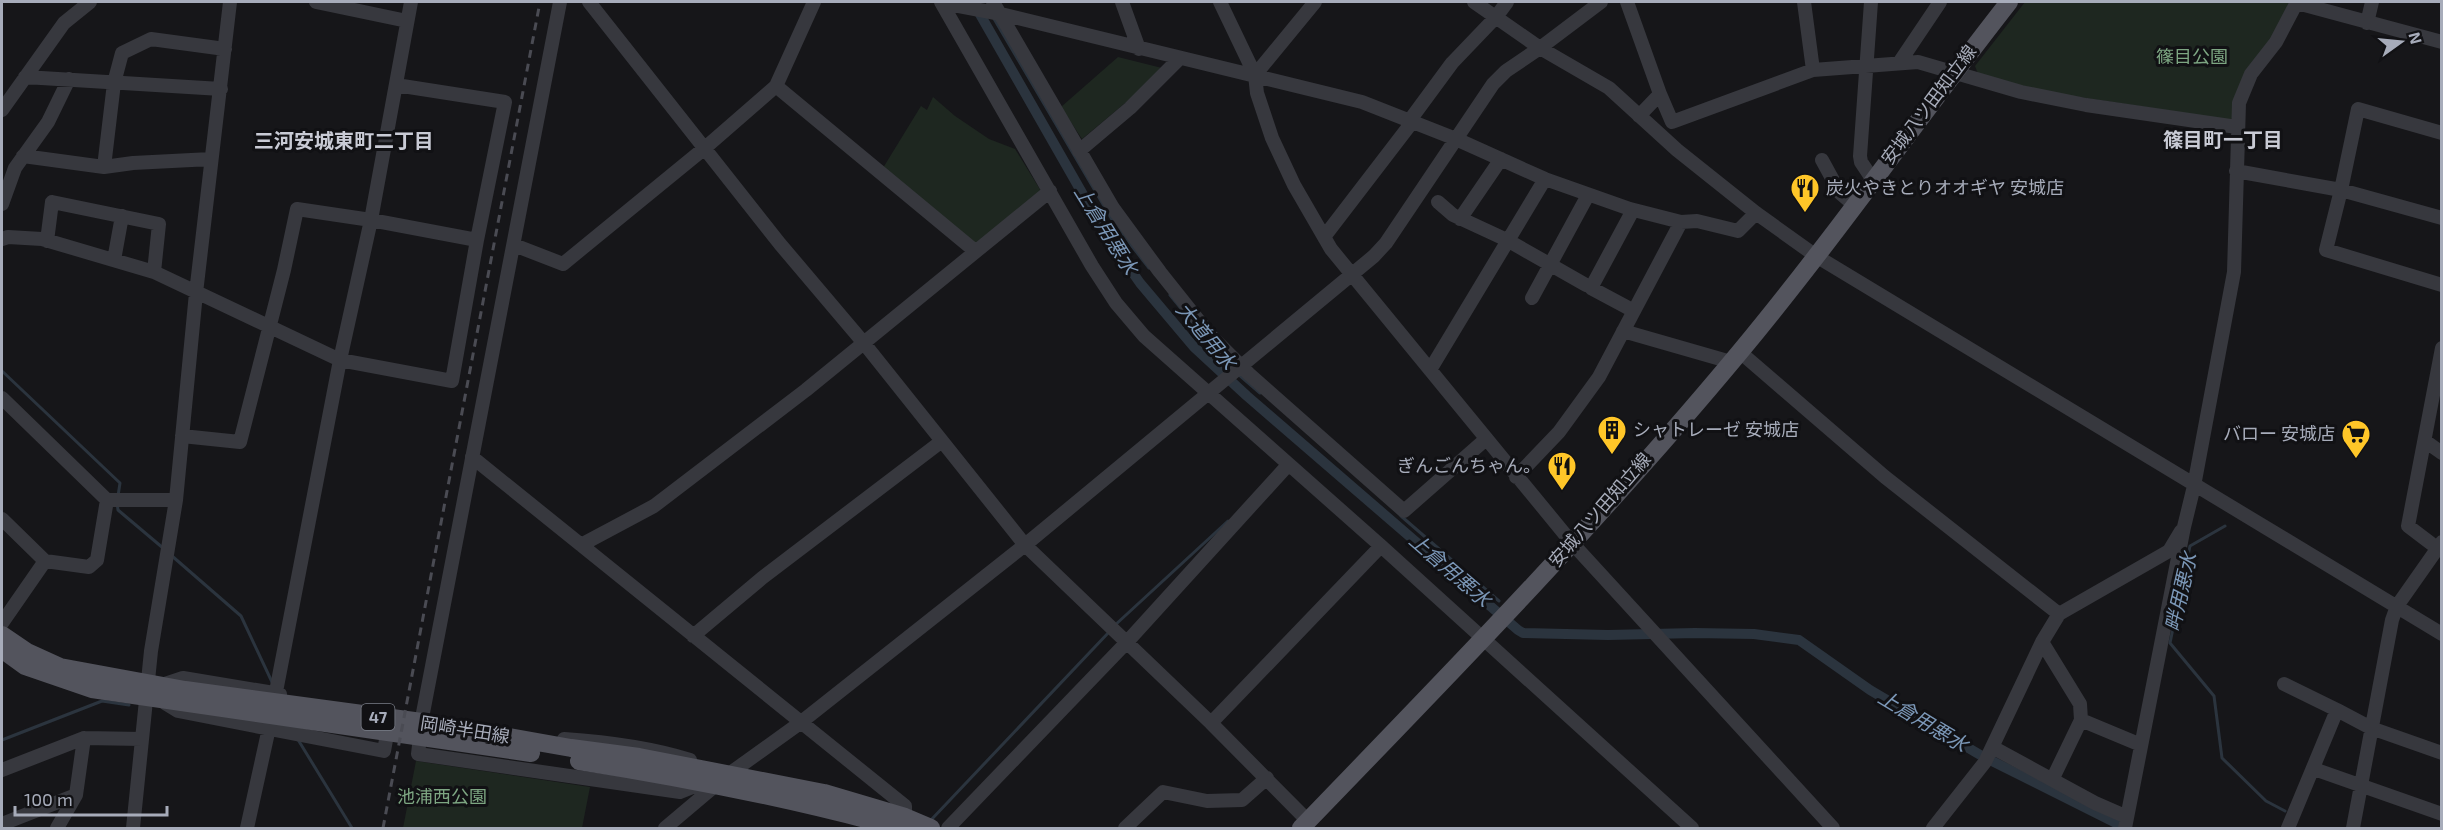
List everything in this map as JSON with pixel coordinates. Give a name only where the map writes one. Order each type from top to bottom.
[{"type":"main road","name":"安城八ツ田知立線","points":[[1305,825],[1513,609],[1736,357],[1816,256],[2009,2]]},
{"type":"main road","name":"岡崎半田線","points":[[2,635],[27,652],[60,667],[154,690],[183,696],[429,723],[568,753],[639,757],[713,779],[824,793],[902,823],[931,828]]},
{"type":"main road","name":"岡崎半田線","points":[[2,649],[25,666],[92,689],[154,690]]},
{"type":"street","points":[[2,110],[64,23],[90,2]]},
{"type":"street","points":[[133,828],[142,739],[154,690],[153,641],[176,500],[196,293],[230,2]]},
{"type":"street","points":[[316,2],[407,21]]},
{"type":"street","points":[[248,828],[340,360],[371,220],[411,2]]},
{"type":"street","points":[[560,2],[422,718],[418,754],[680,792],[713,779],[800,723],[1025,545],[1353,274],[1386,243],[1493,84],[1506,71],[1601,2]]},
{"type":"street","points":[[589,2],[706,147],[780,244],[863,342],[1025,545],[1267,778],[1305,825]]},
{"type":"street","points":[[514,245],[563,264],[706,147],[776,86],[814,2]]},
{"type":"street","points":[[942,2],[969,9],[992,10],[1179,59],[1255,75],[1362,102],[1456,139],[1545,179],[1633,210],[1681,222],[1697,221],[1738,231],[1756,213]]},
{"type":"street","points":[[942,2],[1116,303],[1144,336],[1213,389],[1288,465],[1381,546],[1692,828]]},
{"type":"street","points":[[1122,2],[1139,49]]},
{"type":"street","points":[[1220,2],[1255,75],[1257,93],[1272,138],[1294,185],[1324,237],[1516,477],[1572,543],[1833,828]]},
{"type":"street","points":[[1255,75],[1315,2]]},
{"type":"street","points":[[1474,2],[1540,48],[1609,88],[1677,150],[1756,213],[1816,256],[2442,634]]},
{"type":"street","points":[[1324,237],[1452,63],[1496,17],[1507,2]]},
{"type":"street","points":[[1627,2],[1672,122],[1813,70],[1918,62],[2021,92],[2086,105],[2237,127]]},
{"type":"street","points":[[1804,2],[1813,70]]},
{"type":"street","points":[[1871,2],[1860,156],[1872,180]]},
{"type":"street","points":[[1899,63],[1940,2]]},
{"type":"street","points":[[1988,753],[2053,778],[2126,823],[2194,486],[2234,272],[2239,103],[2251,74],[2276,42],[2297,2],[2442,42]]},
{"type":"street","points":[[2367,23],[2372,2]]},
{"type":"street","points":[[992,10],[1113,208],[1211,336],[1240,367],[1404,511],[1486,439]]},
{"type":"street","points":[[104,168],[114,83],[122,52],[151,39],[225,49]]},
{"type":"street","points":[[1079,151],[1130,108],[1179,59]]},
{"type":"street","points":[[25,77],[221,89]]},
{"type":"street","points":[[2,204],[15,168],[48,122],[69,79]]},
{"type":"street","points":[[2,239],[8,237],[47,241],[154,272],[340,360],[452,381],[505,102],[396,86]]},
{"type":"street","points":[[776,86],[975,251]]},
{"type":"street","points":[[1639,116],[1660,94]]},
{"type":"street","points":[[2442,133],[2358,109],[2326,250],[2442,285]]},
{"type":"street","points":[[23,156],[104,168],[133,163],[211,159]]},
{"type":"street","points":[[1460,219],[1501,159]]},
{"type":"street","points":[[1822,160],[1840,193],[1854,205]]},
{"type":"street","points":[[2236,171],[2341,190],[2442,218]]},
{"type":"street","points":[[1430,370],[1545,179]]},
{"type":"street","points":[[581,545],[654,506],[1050,191]]},
{"type":"street","points":[[1533,298],[1588,195]]},
{"type":"street","points":[[47,241],[52,202],[159,224],[154,272]]},
{"type":"street","points":[[1438,202],[1460,219],[1507,240],[1634,311]]},
{"type":"street","points":[[182,436],[240,442],[270,328],[297,209],[477,240]]},
{"type":"street","points":[[1592,286],[1633,210]]},
{"type":"street","points":[[114,260],[122,216]]},
{"type":"street","points":[[1516,477],[1559,432],[1593,386],[1681,222]]},
{"type":"street","points":[[1623,331],[1736,357],[2059,614]]},
{"type":"street","points":[[2353,828],[2392,620],[2397,606],[2439,545],[2408,526],[2442,348]]},
{"type":"street","points":[[2,398],[107,500],[176,500]]},
{"type":"street","points":[[693,636],[762,578],[942,441]]},
{"type":"street","points":[[2425,441],[2442,453]]},
{"type":"street","points":[[472,457],[905,806],[902,823]]},
{"type":"street","points":[[948,828],[1127,642],[1288,465]]},
{"type":"street","points":[[2,519],[45,561],[89,567],[97,560],[107,500]]},
{"type":"street","points":[[1933,828],[1988,753],[2059,614],[2169,551],[2182,538]]},
{"type":"street","points":[[1211,723],[1381,546]]},
{"type":"street","points":[[2,623],[45,561]]},
{"type":"street","points":[[2043,642],[2080,704],[2081,720],[2053,778]]},
{"type":"street","points":[[183,678],[391,711],[384,751],[178,711],[154,690],[183,678]]},
{"type":"street","points":[[2284,684],[2371,728],[2442,753]]},
{"type":"street","points":[[2294,827],[2337,710]]},
{"type":"street","points":[[422,718],[549,738],[625,744],[662,751],[698,762],[713,779]]},
{"type":"street","points":[[2081,720],[2141,745]]},
{"type":"street","points":[[2,770],[84,738],[142,739]]},
{"type":"street","points":[[57,828],[76,795],[84,738]]},
{"type":"street","points":[[2314,769],[2442,814]]},
{"type":"street","points":[[1125,828],[1162,792],[1207,801],[1242,800],[1267,778]]},
{"type":"street","points":[[665,828],[713,779]]},
{"type":"street","points":[[2,824],[76,795]]},
{"type":"green space","name":"篠目公園","points":[[2025,2],[2293,2],[2231,120],[2039,91],[1978,74],[1975,66]]},
{"type":"green space","points":[[1118,57],[1166,69],[1082,139],[1061,107]]},
{"type":"green space","points":[[933,97],[955,116],[989,139],[1015,149],[1041,191],[975,244],[883,168],[921,106],[927,110]]},
{"type":"green space","name":"池浦西公園","points":[[416,761],[590,787],[582,828],[403,828]]},
{"type":"waterway","name":"上倉用悪水","points":[[973,2],[1105,233],[1140,283],[1194,347],[1247,396],[1518,630],[1523,633],[1608,635],[1754,634],[1799,640],[1870,690],[1982,756],[2126,828]]},
{"type":"waterway","name":"大道用水","points":[[993,17],[1114,223],[1149,268]]},
{"type":"waterway","name":"大道用水","points":[[1170,295],[1230,368]]},
{"type":"waterway","points":[[2,371],[120,483],[118,496]]},
{"type":"waterway","name":"大道用水","points":[[1238,374],[1260,393]]},
{"type":"waterway","points":[[117,503],[118,510],[163,548]]},
{"type":"waterway","name":"大道用水","points":[[1401,516],[1499,601]]},
{"type":"waterway","points":[[1114,626],[1228,521]]},
{"type":"waterway","name":"畔用悪水","points":[[2225,526],[2190,546],[2170,643],[2214,696],[2222,758],[2266,801],[2285,811]]},
{"type":"waterway","points":[[172,556],[241,616],[272,682]]},
{"type":"waterway","points":[[931,820],[1110,631]]},
{"type":"waterway","points":[[2,740],[102,701],[129,705]]},
{"type":"waterway","points":[[297,738],[352,828]]},
{"type":"railway","points":[[383,828],[540,2]]},
{"type":"place","name":"炭火やきとりオオギヤ 安城店","points":[[1805,214]]},
{"type":"place","name":"シャトレーゼ 安城店","points":[[1612,456]]},
{"type":"place","name":"バロー 安城店","points":[[2356,460]]},
{"type":"place","name":"ぎんごんちゃん。","points":[[1562,492]]},
{"type":"district","name":"篠目町一丁目","points":[[2223,140]]},
{"type":"district","name":"三河安城東町二丁目","points":[[344,141]]}]
